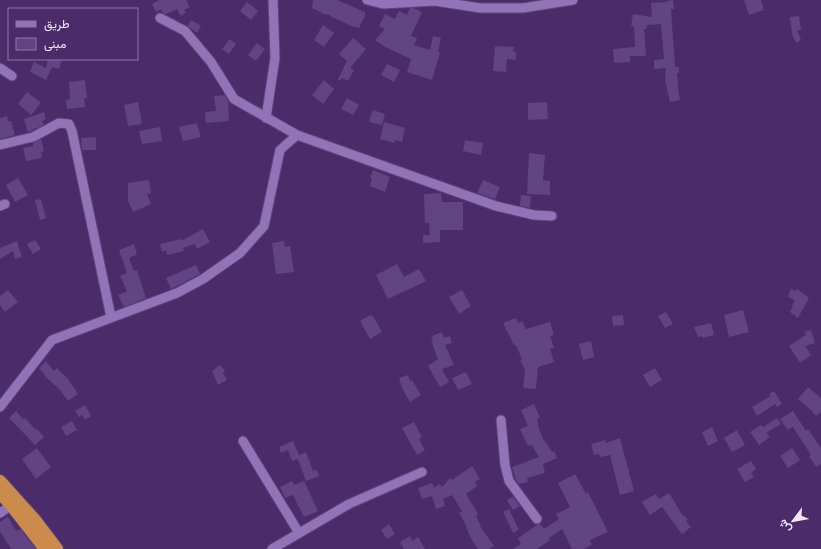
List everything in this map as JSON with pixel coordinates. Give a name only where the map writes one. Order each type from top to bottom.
[{"type":"highway","points":[[0,481],[35,520],[57,549]]},
{"type":"highway","points":[[0,493],[45,549]]},
{"type":"street","points":[[266,118],[275,58],[273,0]]},
{"type":"street","points":[[367,0],[383,4],[435,2],[480,8],[523,8],[573,0]]},
{"type":"street","points":[[160,18],[185,31],[211,62],[234,99],[297,135],[496,206],[534,215],[552,216]]},
{"type":"street","points":[[0,68],[12,76]]},
{"type":"street","points":[[0,145],[33,137],[59,123],[69,124],[72,131],[111,316]]},
{"type":"street","points":[[0,407],[52,340],[111,316],[177,293],[203,279],[240,253],[264,226],[280,150],[297,135]]},
{"type":"street","points":[[501,420],[505,465],[509,481],[537,519]]},
{"type":"street","points":[[243,440],[299,533]]},
{"type":"street","points":[[272,549],[349,504],[422,472]]},
{"type":"street","points":[[0,513],[11,505]]},
{"type":"building","points":[[159,0],[186,0],[190,7],[184,10],[186,13],[181,16],[177,9],[166,14],[163,13],[161,9],[156,12],[152,4]]},
{"type":"building","points":[[313,0],[337,0],[365,12],[365,16],[359,28],[351,26],[312,8]]},
{"type":"building","points":[[673,0],[674,9],[671,9],[675,67],[679,67],[679,73],[677,73],[680,100],[670,102],[665,80],[666,68],[654,69],[654,60],[664,59],[661,24],[647,25],[646,29],[644,29],[646,56],[630,56],[630,62],[614,63],[613,49],[635,47],[634,27],[631,26],[633,14],[652,17],[651,3]]},
{"type":"building","points":[[744,0],[761,0],[764,10],[749,15]]},
{"type":"building","points":[[247,2],[258,11],[251,20],[240,11]]},
{"type":"building","points":[[410,8],[422,12],[411,36],[417,38],[414,45],[430,50],[433,36],[441,38],[438,52],[440,53],[432,80],[407,72],[411,59],[385,47],[375,40],[385,29],[379,26],[385,14],[395,19],[399,11],[407,15]]},
{"type":"building","points":[[799,16],[801,30],[797,30],[801,40],[796,43],[792,34],[790,17]]},
{"type":"building","points":[[191,20],[201,26],[197,33],[188,26]]},
{"type":"building","points":[[323,25],[334,33],[324,47],[314,40]]},
{"type":"building","points":[[353,38],[366,49],[350,68],[354,70],[348,81],[342,78],[340,81],[338,79],[347,61],[339,54]]},
{"type":"building","points":[[230,39],[236,44],[229,54],[222,49]]},
{"type":"building","points":[[257,43],[265,49],[256,61],[248,55]]},
{"type":"building","points":[[495,46],[514,47],[513,52],[516,52],[516,60],[507,59],[506,72],[493,71]]},
{"type":"building","points":[[48,60],[62,60],[59,69],[52,67],[46,80],[30,72],[34,62],[46,68]]},
{"type":"building","points":[[387,64],[400,70],[394,82],[381,75]]},
{"type":"building","points":[[85,80],[87,98],[84,98],[85,107],[67,109],[66,100],[70,99],[69,82]]},
{"type":"building","points":[[324,80],[334,89],[323,104],[312,95]]},
{"type":"building","points":[[27,92],[41,103],[31,115],[18,104]]},
{"type":"building","points":[[225,95],[228,101],[229,121],[206,123],[205,112],[216,111],[214,96]]},
{"type":"building","points":[[347,98],[359,105],[353,115],[341,109]]},
{"type":"building","points":[[138,102],[142,124],[128,126],[124,105]]},
{"type":"building","points":[[547,102],[548,119],[528,120],[528,103]]},
{"type":"building","points":[[373,110],[385,114],[382,125],[369,122]]},
{"type":"building","points":[[44,112],[46,119],[42,121],[44,125],[28,132],[24,119]]},
{"type":"building","points":[[7,116],[8,121],[11,121],[15,135],[0,139],[0,118]]},
{"type":"building","points":[[384,122],[405,128],[402,142],[395,140],[395,143],[380,139]]},
{"type":"building","points":[[197,123],[201,137],[183,141],[179,127]]},
{"type":"building","points":[[160,127],[162,141],[142,144],[139,131]]},
{"type":"building","points":[[96,137],[96,150],[82,150],[81,138]]},
{"type":"building","points":[[41,139],[44,151],[41,152],[42,158],[26,161],[23,148],[33,146],[33,143]]},
{"type":"building","points":[[465,140],[483,143],[481,155],[463,151]]},
{"type":"building","points":[[529,153],[545,155],[543,180],[550,181],[550,195],[527,194]]},
{"type":"building","points":[[373,170],[390,177],[385,192],[370,186],[372,179],[370,178]]},
{"type":"building","points":[[18,178],[28,195],[15,202],[6,185]]},
{"type":"building","points":[[149,180],[151,193],[147,194],[151,204],[133,212],[128,201],[128,183]]},
{"type":"building","points":[[483,180],[500,187],[495,199],[477,193]]},
{"type":"building","points":[[441,193],[442,202],[463,202],[463,230],[440,230],[440,242],[423,243],[423,235],[430,235],[429,223],[425,223],[424,194]]},
{"type":"building","points":[[521,195],[531,196],[530,208],[520,206]]},
{"type":"building","points":[[41,199],[46,218],[40,220],[35,200]]},
{"type":"building","points":[[203,229],[210,242],[197,249],[195,244],[183,248],[184,251],[167,255],[166,250],[162,252],[160,244],[181,239],[181,241]]},
{"type":"building","points":[[35,240],[41,249],[33,254],[27,244]]},
{"type":"building","points":[[17,241],[22,257],[15,259],[13,251],[0,259],[0,248]]},
{"type":"building","points":[[284,241],[285,247],[290,246],[294,272],[276,274],[272,243]]},
{"type":"building","points":[[134,244],[137,254],[129,258],[134,271],[137,270],[146,298],[124,307],[118,295],[127,291],[120,276],[127,273],[119,250]]},
{"type":"building","points":[[397,264],[404,277],[419,269],[426,281],[388,299],[376,275]]},
{"type":"building","points":[[196,265],[200,274],[171,289],[166,278]]},
{"type":"building","points":[[791,289],[796,291],[797,289],[809,298],[798,318],[790,312],[795,300],[788,297]]},
{"type":"building","points":[[8,290],[18,302],[5,312],[0,305],[0,296]]},
{"type":"building","points":[[462,290],[471,306],[459,314],[449,297]]},
{"type":"building","points":[[743,310],[749,332],[729,337],[724,315]]},
{"type":"building","points":[[666,312],[673,324],[665,328],[658,316]]},
{"type":"building","points":[[370,315],[373,316],[382,332],[370,339],[360,321]]},
{"type":"building","points":[[623,315],[624,325],[613,326],[612,316]]},
{"type":"building","points":[[516,318],[518,323],[522,321],[526,329],[550,322],[554,335],[550,336],[554,348],[550,349],[554,362],[538,367],[536,389],[523,388],[525,370],[520,360],[522,359],[516,345],[514,345],[503,323]]},
{"type":"building","points":[[711,323],[714,335],[702,338],[702,336],[698,337],[694,327]]},
{"type":"building","points":[[811,330],[815,343],[805,346],[811,355],[800,363],[789,346],[806,335],[805,332]]},
{"type":"building","points":[[442,332],[444,338],[450,336],[452,343],[445,345],[454,365],[442,369],[449,382],[440,387],[428,366],[438,359],[431,341],[433,340],[432,336]]},
{"type":"building","points":[[591,341],[594,357],[583,360],[579,344]]},
{"type":"building","points":[[46,361],[54,371],[57,368],[68,379],[78,394],[68,401],[60,390],[39,368]]},
{"type":"building","points":[[220,365],[225,371],[223,373],[227,380],[218,385],[212,371]]},
{"type":"building","points":[[655,368],[662,380],[650,387],[643,375]]},
{"type":"building","points":[[466,372],[472,384],[458,390],[452,378]]},
{"type":"building","points":[[408,375],[410,381],[412,380],[421,395],[410,402],[402,388],[399,378]]},
{"type":"building","points":[[808,387],[821,398],[821,412],[816,416],[798,399]]},
{"type":"building","points":[[774,391],[782,404],[777,407],[775,404],[757,416],[752,407],[771,396],[769,394]]},
{"type":"building","points":[[534,404],[540,417],[537,419],[544,441],[552,452],[554,451],[557,458],[543,464],[545,473],[527,478],[528,482],[519,484],[516,480],[512,467],[539,457],[532,445],[528,446],[520,429],[528,426],[521,410]]},
{"type":"building","points":[[85,405],[91,416],[85,420],[82,415],[79,417],[75,411]]},
{"type":"building","points":[[16,411],[44,437],[35,445],[9,418]]},
{"type":"building","points":[[793,411],[806,431],[808,429],[821,448],[821,464],[816,467],[809,456],[811,455],[793,427],[788,430],[780,419]]},
{"type":"building","points":[[777,418],[781,424],[766,433],[770,437],[759,445],[750,432],[761,425],[763,427]]},
{"type":"building","points":[[72,421],[77,430],[66,436],[61,427]]},
{"type":"building","points":[[414,422],[422,437],[419,439],[425,450],[417,455],[402,428]]},
{"type":"building","points":[[712,427],[718,441],[708,446],[702,432]]},
{"type":"building","points":[[737,430],[745,445],[732,452],[724,438]]},
{"type":"building","points":[[620,438],[634,491],[620,495],[610,455],[600,457],[599,454],[594,455],[591,444],[605,440],[606,443]]},
{"type":"building","points":[[293,441],[299,455],[306,452],[313,471],[317,470],[319,476],[306,481],[298,459],[292,461],[288,450],[281,453],[279,447]]},
{"type":"building","points":[[37,448],[51,467],[36,479],[22,459]]},
{"type":"building","points":[[792,448],[800,460],[788,468],[780,456]]},
{"type":"building","points":[[751,461],[756,469],[751,473],[754,477],[745,482],[737,469]]},
{"type":"building","points":[[472,466],[480,479],[475,482],[477,486],[466,494],[478,514],[476,516],[480,526],[494,546],[489,549],[478,549],[459,513],[462,511],[452,495],[443,499],[445,506],[436,509],[432,496],[422,499],[418,488],[432,483],[434,488],[440,484],[442,487],[450,478],[452,480]]},
{"type":"building","points":[[575,474],[586,494],[588,492],[608,532],[590,540],[592,545],[583,549],[572,549],[562,529],[537,549],[513,549],[521,544],[518,538],[537,525],[540,524],[544,529],[559,519],[556,514],[570,507],[558,483]]},
{"type":"building","points":[[292,481],[294,485],[304,481],[318,511],[304,517],[293,495],[285,498],[280,487]]},
{"type":"building","points":[[669,493],[683,516],[684,515],[688,520],[686,521],[691,527],[682,534],[662,507],[650,515],[642,502],[656,494],[659,499]]},
{"type":"building","points":[[513,497],[520,506],[513,510],[507,500]]},
{"type":"building","points":[[509,509],[519,530],[513,533],[503,512]]},
{"type":"building","points":[[8,517],[16,531],[20,529],[36,549],[11,549],[0,531],[0,522]]},
{"type":"building","points":[[389,524],[395,534],[387,539],[381,530]]},
{"type":"building","points":[[410,536],[412,541],[418,537],[425,549],[404,549],[400,542]]}]
